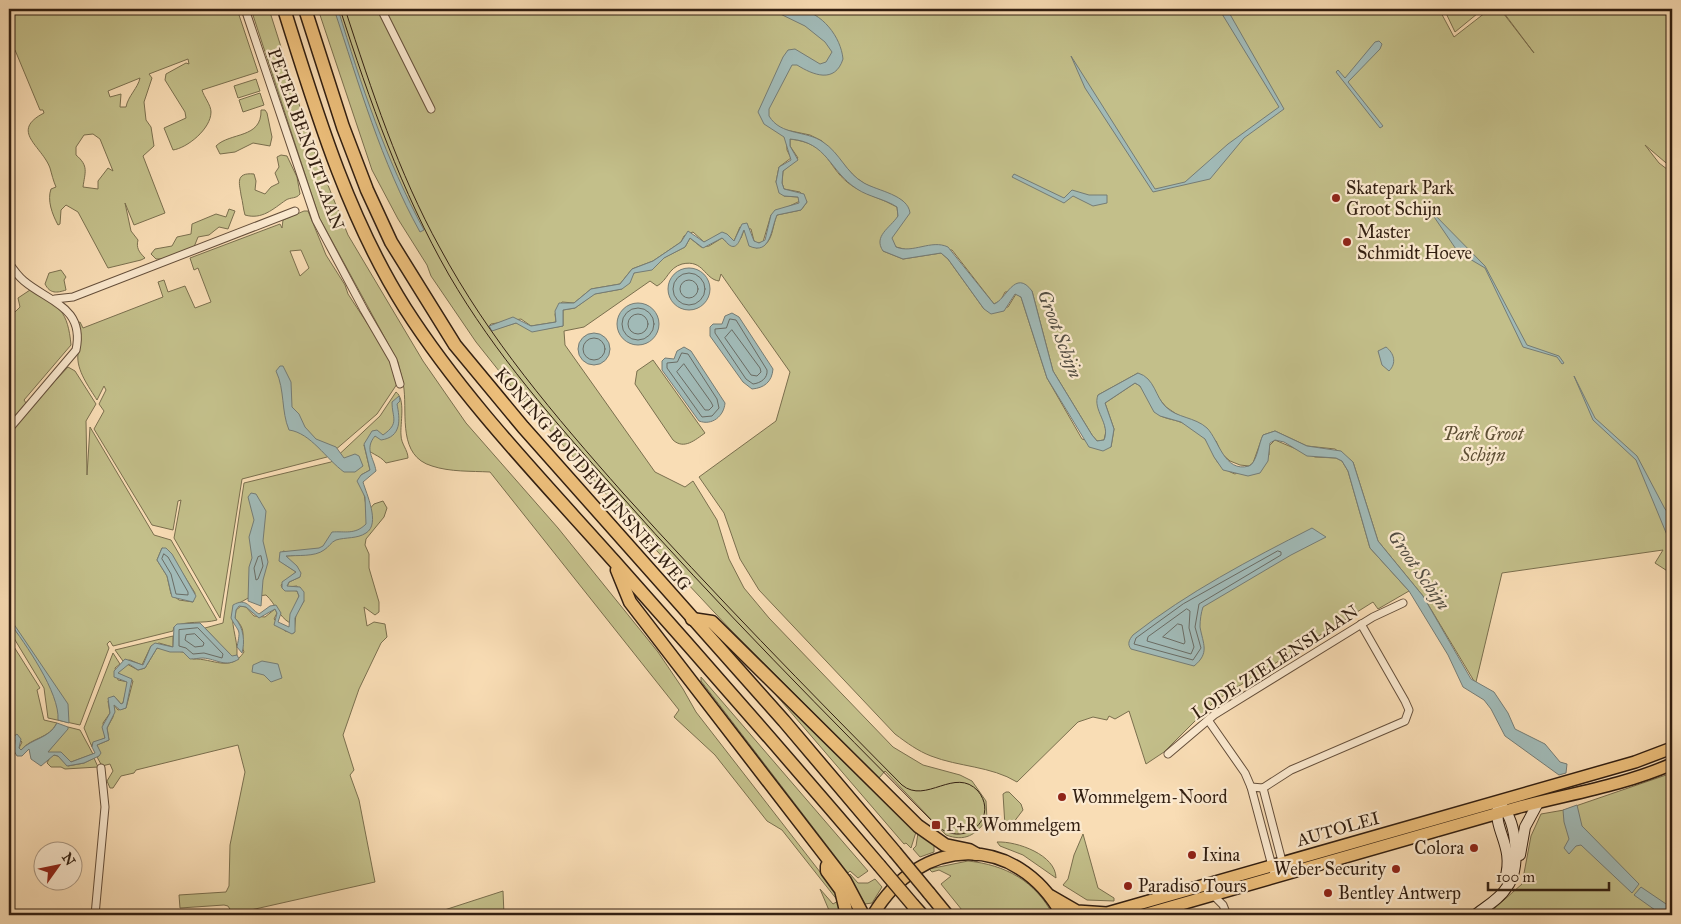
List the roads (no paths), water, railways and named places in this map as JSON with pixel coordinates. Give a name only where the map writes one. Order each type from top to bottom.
[{"type":"highway","points":[[284,9],[325,136],[348,195],[373,252],[405,307],[471,400],[918,910]]},
{"type":"highway","name":"KONING BOUDEWIJNSNELWEG","points":[[305,9],[343,128],[367,190],[391,242],[455,345],[489,388],[895,852],[947,915]]},
{"type":"highway","points":[[614,561],[630,602],[825,854],[857,900],[863,915]]},
{"type":"highway","points":[[692,619],[712,622],[924,831],[945,845],[969,850],[976,854]]},
{"type":"highway","points":[[825,854],[828,871],[841,890],[847,915]]},
{"type":"main road","name":"AUTOLEI","points":[[1143,915],[1213,895],[1279,870],[1498,801],[1636,762],[1672,748]]},
{"type":"main road","name":"AUTOLEI","points":[[1051,896],[1077,911],[1106,913],[1502,813],[1538,802],[1571,796],[1669,765]]},
{"type":"main road","name":"AUTOLEI","points":[[873,915],[890,890],[917,868],[942,858],[976,854],[999,858],[1019,868],[1040,883],[1051,896],[1062,915]]},
{"type":"street","name":"PETER BENOITLAAN","points":[[245,9],[316,220],[393,360],[400,384]]},
{"type":"street","points":[[381,9],[430,109]]},
{"type":"street","name":"PETER BENOITLAAN","points":[[55,299],[65,300],[90,291],[295,211]]},
{"type":"street","points":[[9,263],[23,281],[55,299],[72,318],[77,334],[76,350],[9,429]]},
{"type":"street","name":"LODE ZIELENSLAAN","points":[[1168,754],[1208,720],[1361,624],[1403,603]]},
{"type":"street","points":[[1250,787],[1263,788],[1292,770],[1405,721],[1408,710],[1405,701],[1361,624]]},
{"type":"street","points":[[1208,720],[1246,773],[1279,870]]},
{"type":"street","points":[[95,915],[105,807],[101,768]]},
{"type":"street","points":[[1263,788],[1279,870]]},
{"type":"street","points":[[1475,915],[1508,887],[1516,860],[1515,845],[1498,801]]},
{"type":"street","points":[[1516,860],[1520,856],[1527,822],[1538,802]]},
{"type":"street","points":[[1490,903],[1504,879],[1508,862],[1502,813]]},
{"type":"street","points":[[1213,895],[1223,905],[1227,915]]},
{"type":"water","name":"Groot Schijn","points":[[795,8],[815,15],[834,34],[843,59],[835,72],[829,75],[816,74],[797,65],[792,65],[769,109],[769,116],[780,127],[823,142],[858,179],[904,202],[910,213],[892,238],[896,247],[909,249],[942,245],[948,247],[994,304],[1016,284],[1026,285],[1032,291],[1053,371],[1097,441],[1104,440],[1106,434],[1097,406],[1098,395],[1138,373],[1148,379],[1162,403],[1170,411],[1202,424],[1207,428],[1223,454],[1234,465],[1241,467],[1252,464],[1263,435],[1275,431],[1307,446],[1341,451],[1353,462],[1378,541],[1423,596],[1471,679],[1494,692],[1508,713],[1515,729],[1545,744],[1560,762],[1567,764],[1566,773],[1559,775],[1505,736],[1491,709],[1484,700],[1463,687],[1448,655],[1409,591],[1370,548],[1348,471],[1342,461],[1336,458],[1307,456],[1284,442],[1275,440],[1270,443],[1268,461],[1260,473],[1248,476],[1223,470],[1205,439],[1181,422],[1160,416],[1154,412],[1140,386],[1135,383],[1105,403],[1114,429],[1111,447],[1103,451],[1089,447],[1047,378],[1021,297],[1015,294],[1004,311],[991,314],[984,309],[948,259],[941,253],[903,259],[883,251],[880,246],[881,236],[898,216],[897,207],[857,189],[840,174],[821,151],[803,141],[790,139],[790,146],[798,160],[783,171],[782,183],[784,189],[804,194],[807,202],[801,210],[777,215],[769,239],[762,247],[749,246],[744,230],[739,242],[734,246],[728,244],[722,238],[703,248],[690,238],[685,247],[664,258],[652,270],[634,273],[630,283],[622,289],[595,294],[575,308],[563,310],[563,326],[532,332],[516,323],[492,331],[489,326],[513,317],[531,326],[556,322],[555,311],[559,303],[574,303],[591,289],[620,284],[632,269],[653,261],[681,242],[688,231],[704,242],[722,232],[734,241],[742,224],[747,223],[754,241],[759,243],[765,240],[771,215],[775,210],[799,203],[798,197],[784,196],[779,193],[776,182],[779,167],[791,160],[784,137],[764,124],[758,112],[788,50],[795,49],[820,64],[826,62],[832,52],[825,42],[805,26],[770,9]]},
{"type":"water","points":[[334,9],[338,9],[375,122],[410,204],[424,230],[420,232],[382,150]]},
{"type":"water","points":[[1219,9],[1227,9],[1284,109],[1244,138],[1210,179],[1153,192],[1085,88],[1071,56],[1155,189],[1185,182],[1228,144],[1279,107]]},
{"type":"water","points":[[1379,41],[1382,44],[1380,49],[1348,82],[1383,126],[1380,128],[1336,72],[1338,70],[1345,78],[1375,42]]},
{"type":"water","points":[[1014,174],[1064,198],[1072,190],[1089,195],[1107,195],[1107,203],[1093,206],[1073,196],[1064,203],[1012,177]]},
{"type":"water","points":[[1428,208],[1485,266],[1527,345],[1559,356],[1564,363],[1562,364],[1557,357],[1523,347],[1485,268],[1458,252]]},
{"type":"water","points":[[689,268],[704,274],[710,289],[704,304],[689,310],[674,304],[668,289],[674,274]]},
{"type":"water","points":[[634,303],[642,303],[653,309],[659,324],[653,339],[642,345],[634,345],[623,339],[617,328],[617,320],[623,309]]},
{"type":"water","points":[[732,313],[739,317],[773,369],[769,381],[760,387],[752,389],[743,382],[710,336],[710,327],[713,324],[722,324],[725,316]]},
{"type":"water","points":[[594,333],[606,337],[610,349],[606,361],[594,365],[582,361],[578,349],[582,337]]},
{"type":"water","points":[[684,347],[691,351],[725,403],[720,416],[713,421],[699,421],[662,370],[662,361],[665,358],[674,359],[677,351]]},
{"type":"water","points":[[1386,347],[1394,358],[1393,365],[1389,371],[1382,365],[1378,351]]},
{"type":"water","points":[[280,366],[283,366],[291,382],[292,407],[299,414],[305,427],[316,439],[336,447],[344,458],[355,454],[359,456],[363,466],[355,472],[344,472],[311,441],[297,432],[289,430],[281,386],[276,371]]},
{"type":"water","points":[[1574,376],[1595,418],[1637,456],[1665,509],[1672,517],[1672,536],[1667,535],[1636,460],[1593,420]]},
{"type":"water","points":[[399,396],[400,401],[397,404],[399,421],[396,431],[388,438],[381,440],[375,436],[370,445],[376,471],[363,482],[371,508],[372,523],[370,529],[359,536],[336,540],[316,554],[286,556],[297,566],[301,573],[300,577],[289,582],[287,586],[300,587],[304,592],[304,601],[295,618],[295,632],[292,634],[274,625],[277,613],[275,609],[259,618],[246,607],[239,606],[236,610],[235,618],[243,635],[242,653],[237,647],[238,631],[231,618],[233,605],[245,603],[259,614],[270,606],[276,605],[281,613],[278,622],[289,627],[290,614],[299,596],[297,591],[285,591],[282,588],[282,582],[296,572],[279,561],[280,552],[319,548],[323,546],[332,532],[354,531],[366,524],[365,497],[357,481],[361,475],[370,470],[364,444],[372,431],[377,430],[383,435],[392,427],[394,420],[392,402]]},
{"type":"water","points":[[251,493],[256,494],[266,511],[263,541],[268,562],[263,580],[261,606],[248,601],[249,567],[252,558],[249,537],[254,520],[248,497]]},
{"type":"water","points":[[1312,528],[1326,537],[1291,555],[1203,607],[1200,627],[1204,652],[1194,666],[1131,649],[1129,642],[1133,635],[1154,619],[1242,565]]},
{"type":"water","points":[[162,548],[166,548],[172,554],[196,596],[193,602],[172,597],[167,576],[157,560]]},
{"type":"water","points":[[9,617],[68,704],[69,723],[58,720],[57,709],[48,683],[24,642],[9,622]]},
{"type":"water","points":[[200,623],[232,656],[237,655],[239,659],[234,662],[225,663],[203,658],[190,659],[183,652],[170,652],[157,648],[145,668],[138,670],[129,664],[118,673],[132,679],[126,708],[120,710],[114,705],[115,712],[107,728],[109,740],[97,745],[101,753],[99,756],[84,763],[67,766],[58,756],[54,755],[41,766],[31,759],[29,749],[22,756],[17,756],[14,751],[15,740],[9,746],[9,740],[17,734],[21,739],[19,748],[21,750],[50,732],[57,723],[68,727],[68,729],[48,752],[61,752],[71,762],[95,753],[92,747],[93,742],[105,738],[102,727],[110,713],[108,698],[114,696],[121,704],[123,703],[127,682],[114,677],[114,671],[125,659],[143,665],[151,646],[155,643],[173,647],[174,627],[177,624]]},
{"type":"water","points":[[262,661],[278,664],[282,678],[271,682],[264,675],[252,672],[253,665]]},
{"type":"water","points":[[1577,805],[1582,826],[1639,884],[1632,893],[1581,845],[1576,846],[1569,854],[1564,848],[1569,839],[1563,810]]},
{"type":"water","points":[[1641,887],[1672,908],[1672,915],[1662,915],[1634,895]]},
{"type":"tram line","points":[[340,9],[375,111],[416,211],[449,275],[506,360],[571,439],[694,576],[773,660],[936,825],[947,832],[957,834],[976,828],[982,820],[985,811],[984,801],[978,791],[969,784],[960,782],[921,791],[911,790],[902,785],[691,567],[623,493],[524,376],[459,281],[425,219],[387,131],[345,9]]},
{"type":"place","name":"Skatepark Park Groot Schijn","points":[[1336,198]]},
{"type":"place","name":"Master Schmidt Hoeve","points":[[1347,242]]},
{"type":"place","name":"Wommelgem-Noord","points":[[1062,797]]},
{"type":"place","name":"P+R Wommelgem","points":[[936,825]]},
{"type":"place","name":"Colora","points":[[1474,848]]},
{"type":"place","name":"Ixina","points":[[1192,855]]},
{"type":"place","name":"Weber Security","points":[[1396,869]]},
{"type":"place","name":"Paradiso Tours","points":[[1128,886]]},
{"type":"place","name":"Bentley Antwerp","points":[[1328,893]]},
{"type":"park label","name":"Park Groot Schijn","points":[[1483,444]]}]
